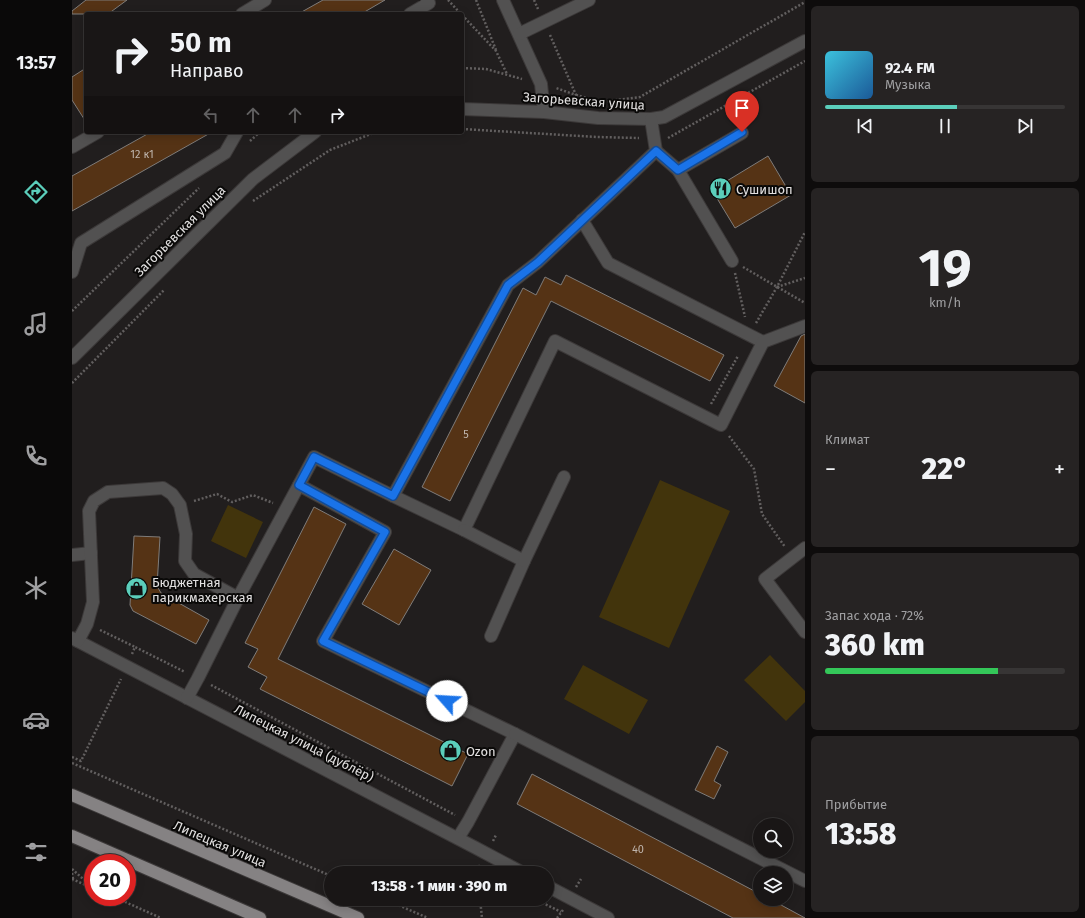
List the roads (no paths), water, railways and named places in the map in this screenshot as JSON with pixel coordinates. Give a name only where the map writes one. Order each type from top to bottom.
[{"type":"main road","name":"Липецкая улица","points":[[72,795],[358,918]]},
{"type":"main road","points":[[72,836],[260,918]]},
{"type":"street","points":[[245,12],[265,0]]},
{"type":"street","points":[[413,12],[429,3],[427,0]]},
{"type":"street","points":[[503,0],[541,84],[544,112]]},
{"type":"street","points":[[519,34],[589,0]]},
{"type":"street","name":"Загорьевская улица","points":[[464,109],[544,112],[598,118],[651,119],[664,117],[805,40]]},
{"type":"street","points":[[651,119],[656,151],[678,170],[732,261]]},
{"type":"street","points":[[678,170],[742,132]]},
{"type":"street","points":[[72,147],[95,134]]},
{"type":"street","points":[[72,272],[81,243],[225,153],[236,134]]},
{"type":"street","name":"Загорьевская улица","points":[[72,358],[253,179],[312,134]]},
{"type":"street","points":[[393,496],[508,285],[538,262],[656,151]]},
{"type":"street","points":[[582,220],[608,263],[763,342]]},
{"type":"street","points":[[464,530],[555,341],[721,425],[763,342],[804,327]]},
{"type":"street","points":[[187,698],[238,598],[314,457],[524,561]]},
{"type":"street","points":[[491,636],[524,561],[564,477]]},
{"type":"street","points":[[299,485],[385,532],[323,641],[515,734],[805,881]]},
{"type":"street","points":[[75,640],[87,624],[92,602],[89,511],[94,501],[108,492],[163,488],[172,494],[180,506],[186,534],[185,561],[194,574],[238,598]]},
{"type":"street","points":[[805,548],[765,579],[805,632]]},
{"type":"street","points":[[72,555],[91,553]]},
{"type":"street","name":"Липецкая улица (дублёр)","points":[[75,640],[510,866]]},
{"type":"street","points":[[458,838],[515,734]]},
{"type":"street","points":[[554,890],[593,915],[608,918]]},
{"type":"place","name":"Сушишоп","points":[[720,189]]},
{"type":"place","name":"Бюджетная парикмахерская","points":[[137,589]]},
{"type":"place","name":"Ozon","points":[[451,751]]}]
